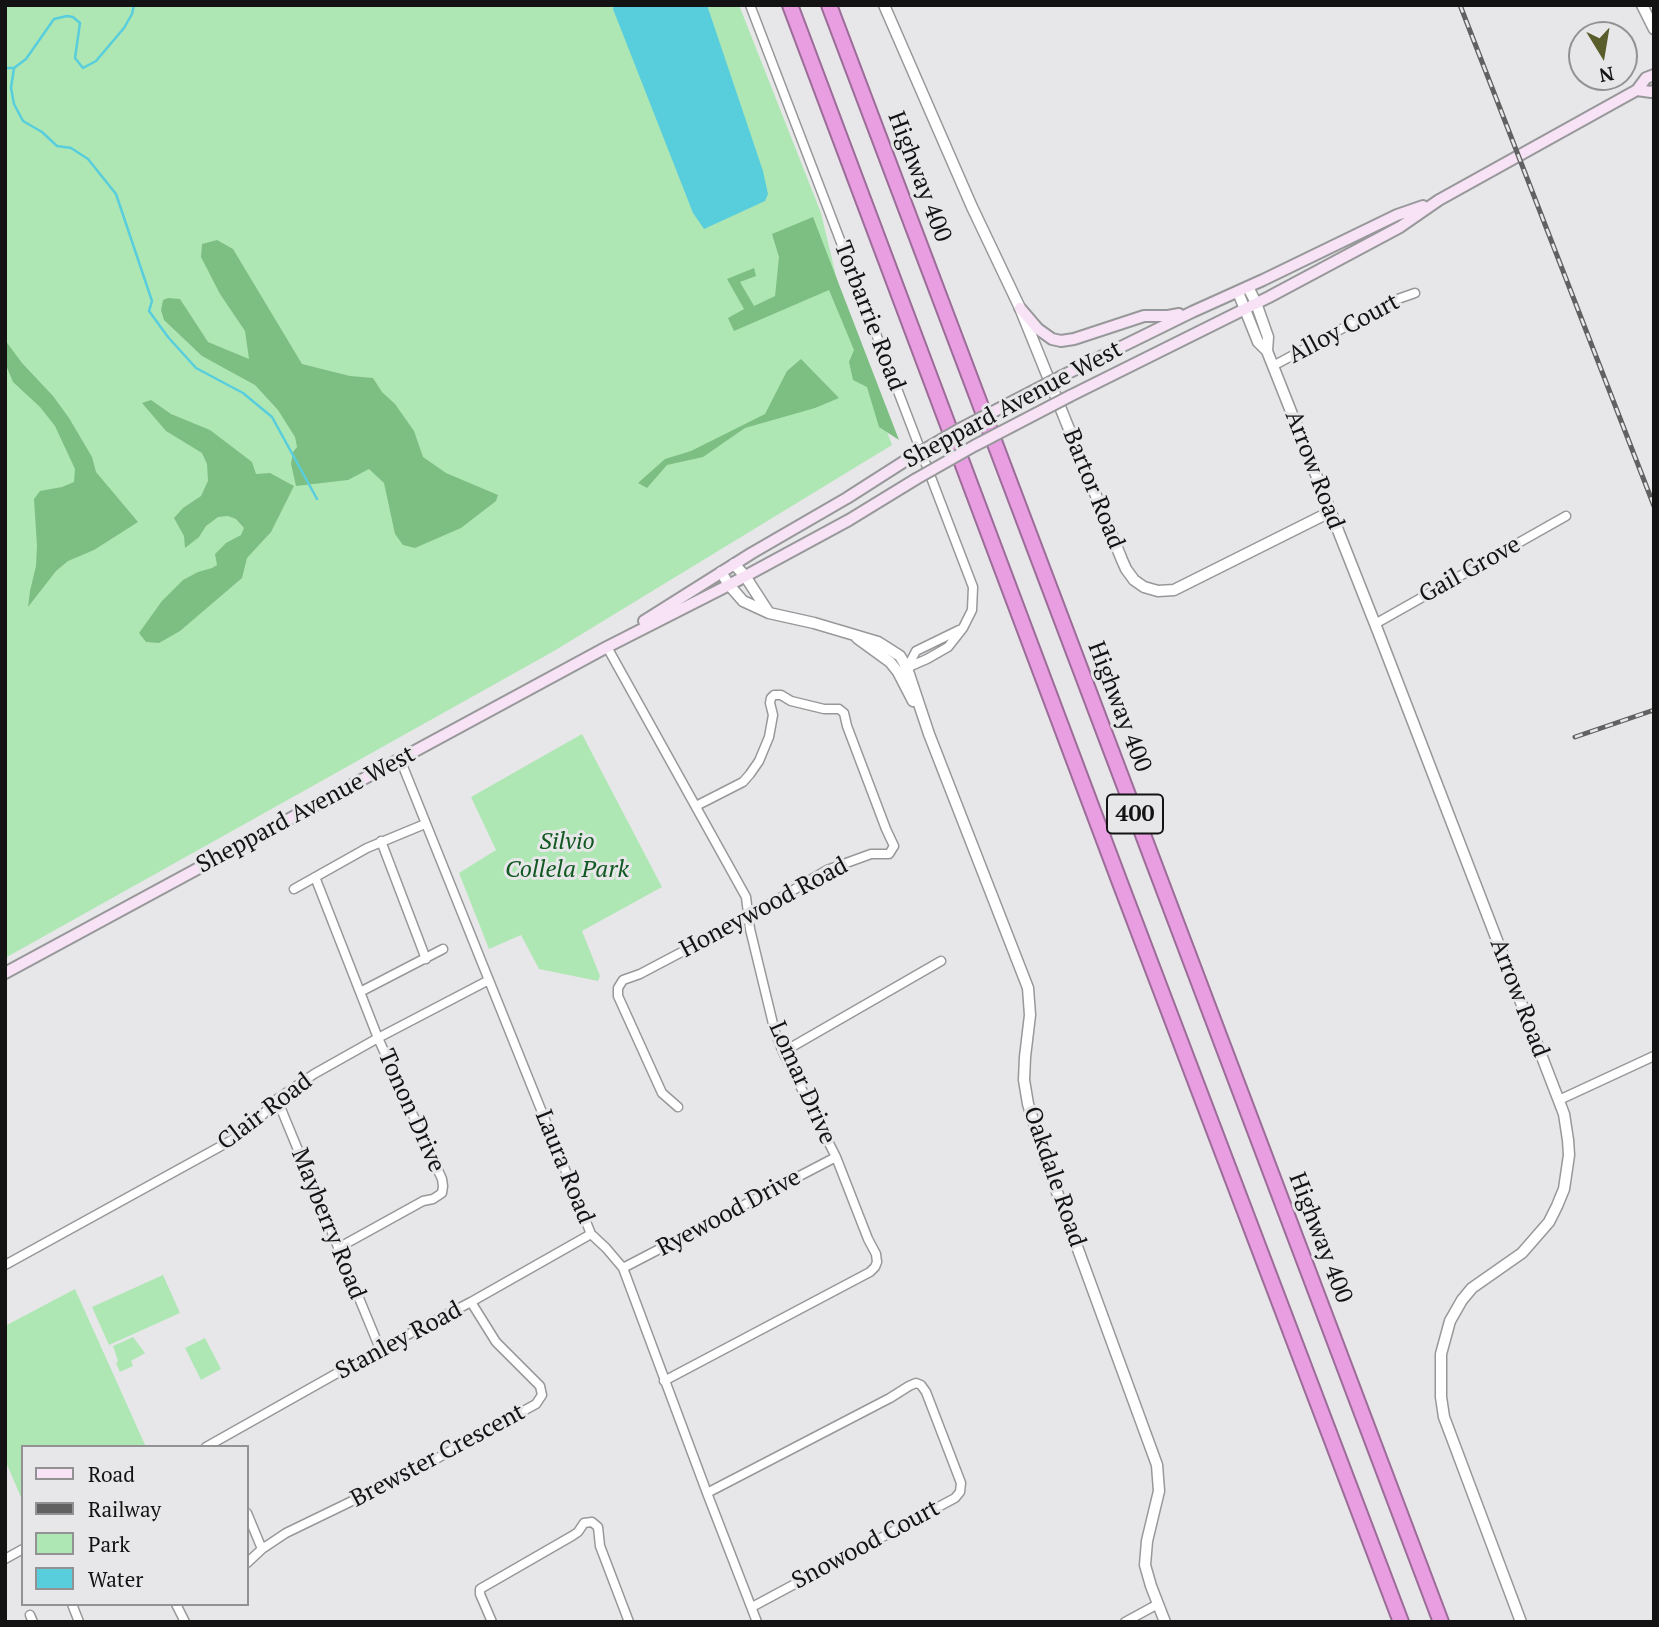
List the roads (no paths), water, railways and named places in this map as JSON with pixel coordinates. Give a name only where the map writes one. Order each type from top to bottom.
[{"type":"highway","name":"400","points":[[790,5],[1401,1622]]},
{"type":"highway","name":"Highway 400","points":[[829,5],[1441,1622]]},
{"type":"main road","name":"Sheppard Avenue West","points":[[1638,89],[1646,78],[1654,75]]},
{"type":"main road","name":"Sheppard Avenue West","points":[[5,972],[607,647],[746,576],[849,520],[974,446],[1400,227],[1439,200],[1635,91]]},
{"type":"main road","name":"Sheppard Avenue West","points":[[607,647],[721,572],[958,430],[1192,312],[1397,215],[1439,200]]},
{"type":"main road","points":[[1020,308],[1038,329],[1052,339],[1061,341],[1144,316],[1192,312]]},
{"type":"street","name":"Torbarrie Road","points":[[750,5],[973,587],[972,610],[963,628],[948,647],[902,670]]},
{"type":"street","name":"Bartor Road","points":[[884,5],[972,207],[1020,308],[1122,560],[1134,580],[1158,592],[1174,590],[1331,512]]},
{"type":"street","points":[[1642,5],[1654,29]]},
{"type":"street","name":"Arrow Road","points":[[1243,289],[1256,303],[1268,337],[1267,351]]},
{"type":"street","name":"Arrow Road","points":[[1243,289],[1244,309],[1258,342],[1267,351],[1273,366],[1564,1114],[1569,1155],[1564,1189],[1549,1222],[1521,1253],[1472,1288],[1462,1300],[1450,1321],[1441,1354],[1444,1417],[1521,1622]]},
{"type":"street","name":"Alloy Court","points":[[1273,366],[1395,300],[1415,293]]},
{"type":"street","name":"Gail Grove","points":[[1375,624],[1566,516]]},
{"type":"street","points":[[734,564],[746,576],[769,613]]},
{"type":"street","points":[[721,572],[743,601],[769,613],[850,634],[902,670]]},
{"type":"street","name":"Lomar Drive","points":[[607,647],[746,897],[748,917],[775,1032],[836,1157],[877,1262],[870,1272],[664,1381]]},
{"type":"street","name":"Oakdale Road","points":[[902,670],[1028,988],[1030,1015],[1024,1080],[1028,1104],[1046,1162],[1157,1465],[1159,1491],[1147,1541],[1145,1565],[1165,1622]]},
{"type":"street","name":"Honeywood Road","points":[[678,1107],[662,1093],[618,996],[618,988],[623,980],[640,974],[748,917],[827,870],[871,854],[889,854],[894,846],[844,713],[839,709],[824,709],[791,701],[781,695],[772,697],[770,703],[773,715],[769,737],[751,774],[743,782],[696,806]]},
{"type":"street","name":"Laura Road","points":[[400,759],[591,1234],[623,1268],[757,1622]]},
{"type":"street","points":[[294,889],[381,841],[425,824]]},
{"type":"street","points":[[381,841],[426,959]]},
{"type":"street","points":[[315,877],[378,1038]]},
{"type":"street","points":[[360,992],[443,949]]},
{"type":"street","points":[[783,1052],[942,961]]},
{"type":"street","name":"Clair Road","points":[[5,1265],[232,1140],[256,1122],[277,1098],[314,1074],[489,980]]},
{"type":"street","name":"Tonon Drive","points":[[338,1248],[442,1193],[442,1179],[378,1038]]},
{"type":"street","points":[[1559,1100],[1654,1056]]},
{"type":"street","name":"Mayberry Road","points":[[277,1098],[380,1349]]},
{"type":"street","name":"Ryewood Drive","points":[[623,1268],[836,1157]]},
{"type":"street","name":"Stanley Road","points":[[218,1444],[380,1349],[471,1302],[591,1234]]},
{"type":"street","name":"Brewster Crescent","points":[[262,1549],[286,1533],[416,1470],[536,1404],[542,1395],[540,1386],[496,1342],[471,1302]]},
{"type":"street","name":"Snowood Court","points":[[707,1493],[909,1386],[921,1385],[926,1392],[961,1483],[960,1492],[955,1498],[752,1607]]},
{"type":"street","points":[[248,1515],[262,1549],[248,1562]]},
{"type":"street","points":[[492,1622],[480,1589],[572,1536],[584,1523],[592,1522],[598,1527],[600,1546],[629,1622]]},
{"type":"street","points":[[5,1559],[21,1550]]},
{"type":"street","points":[[1125,1622],[1158,1604]]},
{"type":"street","points":[[177,1606],[184,1622]]},
{"type":"water","points":[[614,5],[707,5],[763,171],[768,194],[765,201],[704,229],[693,213],[613,9]]},
{"type":"waterway","points":[[5,68],[14,68],[26,59],[54,19],[67,16],[80,23],[75,58],[83,68],[96,61],[124,28],[134,5]]},
{"type":"waterway","points":[[14,68],[11,88],[14,104],[23,121],[42,132],[57,146],[71,148],[88,159],[116,194],[152,301],[149,311],[196,368],[243,393],[272,417],[317,499]]},
{"type":"railway","points":[[1460,5],[1654,506]]},
{"type":"railway","points":[[1575,737],[1654,710]]},
{"type":"park label","name":"Silvio Collela Park","points":[[567,856]]}]
